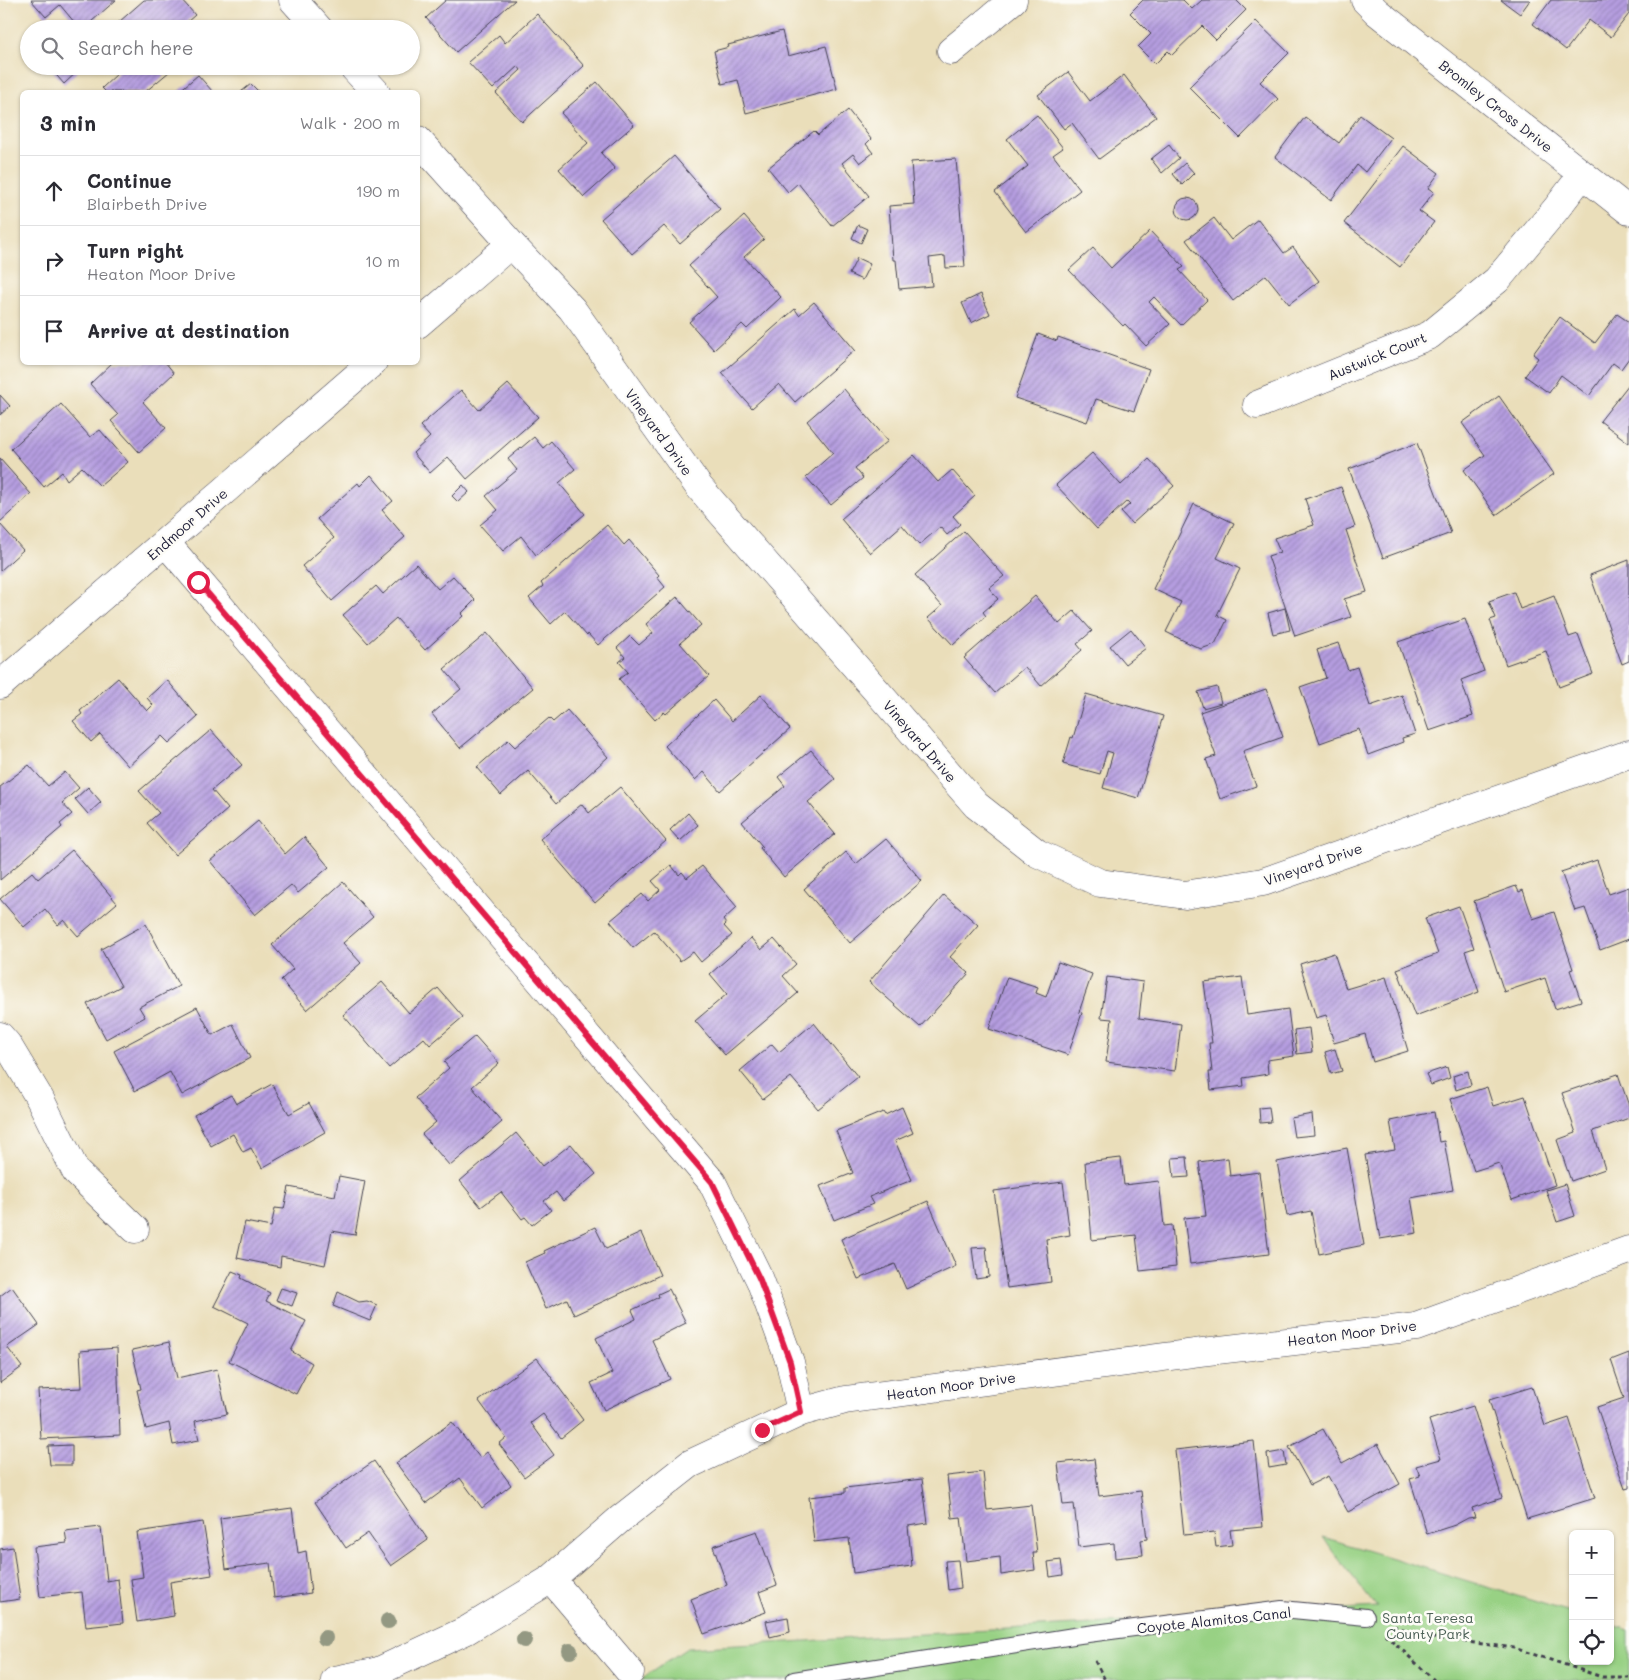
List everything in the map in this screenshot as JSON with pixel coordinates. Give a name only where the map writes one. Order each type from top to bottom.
[{"type":"street","points":[[293,0],[311,20]]},
{"type":"street","points":[[951,51],[1012,0]]},
{"type":"street","name":"Bromley Cross Drive","points":[[1365,0],[1629,211]]},
{"type":"street","points":[[360,75],[374,90]]},
{"type":"street","name":"Vineyard Drive","points":[[420,142],[572,309],[699,487],[976,805],[1037,853],[1100,883],[1185,895],[1263,882],[1629,754]]},
{"type":"street","name":"Austwick Court","points":[[1256,404],[1430,335],[1497,280],[1556,210],[1582,174]]},
{"type":"street","points":[[420,322],[511,244]]},
{"type":"street","name":"Endmoor Drive","points":[[0,685],[370,365]]},
{"type":"street","points":[[166,543],[712,1182],[760,1280],[790,1362],[801,1412]]},
{"type":"street","points":[[0,1036],[7,1044],[40,1099],[76,1172],[135,1229]]},
{"type":"street","name":"Heaton Moor Drive","points":[[335,1680],[379,1671],[468,1630],[552,1579],[619,1520],[690,1464],[801,1412],[845,1400],[1201,1352],[1416,1327],[1629,1250]]},
{"type":"street","points":[[552,1579],[635,1676]]},
{"type":"lane","name":"Coyote Alamitos Canal","points":[[794,1680],[1080,1635],[1282,1609],[1366,1617]]},
{"type":"path","points":[[1366,1617],[1426,1637],[1514,1648],[1601,1678],[1629,1677]]},
{"type":"path","points":[[1366,1617],[1418,1663],[1434,1680]]},
{"type":"green space","name":"Santa Teresa County Park","points":[[1323,1537],[1569,1612],[1569,1665],[1614,1665],[1614,1625],[1629,1630],[1629,1680],[639,1680],[687,1648],[1377,1607]]},
{"type":"building","points":[[31,0],[116,0],[93,20],[72,20],[60,5],[46,17]]},
{"type":"building","points":[[144,0],[182,0],[195,15],[189,20],[121,20]]},
{"type":"building","points":[[446,0],[515,0],[456,52],[426,18]]},
{"type":"building","points":[[1143,0],[1183,0],[1192,9],[1202,0],[1236,0],[1246,10],[1216,40],[1202,26],[1172,55],[1168,51],[1155,64],[1138,47],[1151,34],[1130,13]]},
{"type":"building","points":[[1501,0],[1530,0],[1520,14]]},
{"type":"building","points":[[1551,0],[1629,0],[1629,14],[1611,37],[1589,20],[1566,50],[1533,24]]},
{"type":"building","points":[[537,14],[584,66],[522,122],[496,93],[521,70],[518,66],[493,89],[468,62],[499,35],[505,43]]},
{"type":"building","points":[[1256,21],[1289,53],[1260,82],[1278,99],[1240,138],[1189,87]]},
{"type":"building","points":[[782,31],[788,56],[826,46],[837,89],[746,113],[738,80],[722,84],[714,51],[729,47],[728,45]]},
{"type":"building","points":[[1068,72],[1090,101],[1124,75],[1156,117],[1099,159],[1072,123],[1064,129],[1038,95]]},
{"type":"building","points":[[56,75],[74,75],[64,84]]},
{"type":"building","points":[[116,75],[165,75],[147,90],[104,90],[102,88]]},
{"type":"building","points":[[198,75],[211,90],[180,90]]},
{"type":"building","points":[[597,82],[634,125],[601,153],[615,169],[584,197],[559,169],[588,143],[561,113]]},
{"type":"building","points":[[251,84],[257,90],[244,90]]},
{"type":"building","points":[[848,110],[871,139],[866,144],[873,153],[860,163],[853,154],[842,163],[869,196],[832,226],[798,183],[788,192],[768,168],[814,131],[818,135]]},
{"type":"building","points":[[1037,115],[1063,148],[1053,155],[1080,190],[1026,232],[995,192],[1028,166],[1007,139]]},
{"type":"building","points":[[1360,115],[1391,138],[1365,172],[1357,165],[1331,200],[1275,157],[1305,117],[1339,143]]},
{"type":"building","points":[[1169,145],[1179,158],[1162,173],[1151,159]]},
{"type":"building","points":[[1403,146],[1439,173],[1428,188],[1434,192],[1419,211],[1434,222],[1400,267],[1344,223]]},
{"type":"building","points":[[674,156],[720,209],[680,244],[664,226],[632,254],[601,219]]},
{"type":"building","points":[[956,159],[965,267],[946,268],[945,256],[929,258],[932,286],[899,289],[896,260],[893,260],[889,206],[914,204],[911,162]]},
{"type":"building","points":[[1185,163],[1194,173],[1182,185],[1173,174]]},
{"type":"building","points":[[1187,198],[1195,201],[1198,209],[1195,217],[1187,220],[1179,217],[1176,209],[1179,201]]},
{"type":"building","points":[[744,216],[764,239],[744,257],[781,297],[747,329],[742,324],[714,350],[689,322],[717,297],[689,266]]},
{"type":"building","points":[[1214,218],[1231,240],[1258,219],[1284,253],[1293,247],[1319,281],[1289,304],[1266,275],[1233,301],[1186,240]]},
{"type":"building","points":[[858,225],[867,229],[861,243],[852,238]]},
{"type":"building","points":[[1150,231],[1184,267],[1179,270],[1207,300],[1181,325],[1154,297],[1149,302],[1170,324],[1146,346],[1125,324],[1123,326],[1069,270],[1093,248],[1111,268]]},
{"type":"building","points":[[857,258],[870,264],[862,280],[849,274]]},
{"type":"building","points":[[981,294],[990,314],[971,323],[962,303]]},
{"type":"building","points":[[814,302],[855,350],[795,402],[779,384],[752,408],[722,373],[795,309],[799,315]]},
{"type":"building","points":[[1617,314],[1629,322],[1629,358],[1621,369],[1613,363],[1589,396],[1561,375],[1549,393],[1525,376],[1538,358],[1533,354],[1560,317],[1595,343]]},
{"type":"building","points":[[1038,334],[1057,341],[1058,337],[1149,369],[1134,411],[1096,399],[1087,422],[1015,398]]},
{"type":"building","points":[[110,365],[167,365],[174,373],[143,402],[166,428],[139,452],[111,421],[118,415],[90,384]]},
{"type":"building","points":[[508,384],[538,417],[467,479],[448,457],[430,473],[413,453],[430,437],[420,426],[461,390],[479,410]]},
{"type":"building","points":[[1629,384],[1629,443],[1600,421]]},
{"type":"building","points":[[844,389],[888,441],[855,468],[863,478],[831,505],[806,477],[833,453],[807,421]]},
{"type":"building","points":[[0,395],[10,406],[0,415]]},
{"type":"building","points":[[1499,396],[1554,474],[1496,515],[1464,470],[1485,455],[1462,423]]},
{"type":"building","points":[[61,404],[90,437],[100,430],[128,462],[100,486],[82,467],[67,480],[62,472],[44,487],[11,449]]},
{"type":"building","points":[[534,437],[543,448],[551,441],[575,469],[559,483],[585,514],[536,555],[521,536],[503,551],[480,525],[498,510],[486,496],[517,470],[508,459]]},
{"type":"building","points":[[1417,443],[1451,533],[1383,558],[1349,469]]},
{"type":"building","points":[[1092,453],[1121,485],[1149,459],[1174,486],[1132,524],[1121,512],[1130,504],[1127,501],[1097,529],[1056,485]]},
{"type":"building","points":[[914,455],[938,482],[952,470],[975,496],[953,516],[960,524],[947,535],[940,527],[919,545],[902,525],[870,553],[841,519]]},
{"type":"building","points":[[0,459],[31,494],[0,522]]},
{"type":"building","points":[[371,475],[393,501],[382,510],[405,537],[332,601],[302,566],[334,538],[317,519],[358,483],[360,486]]},
{"type":"building","points":[[463,485],[469,492],[458,502],[452,496]]},
{"type":"building","points":[[1341,487],[1355,527],[1346,530],[1367,592],[1344,599],[1351,617],[1295,636],[1268,556],[1280,552],[1274,538],[1314,525],[1305,499]]},
{"type":"building","points":[[1194,504],[1234,523],[1217,558],[1240,569],[1217,615],[1227,620],[1215,644],[1201,649],[1166,632],[1181,602],[1153,589]]},
{"type":"building","points":[[0,524],[23,550],[0,571]]},
{"type":"building","points":[[607,525],[624,545],[629,540],[659,575],[657,577],[665,587],[598,645],[588,634],[587,636],[565,611],[551,624],[529,598],[543,586],[541,583]]},
{"type":"building","points":[[964,531],[1004,576],[989,588],[998,599],[983,612],[986,616],[953,645],[928,618],[942,606],[915,575]]},
{"type":"building","points":[[1629,560],[1629,661],[1622,664],[1590,575]]},
{"type":"building","points":[[416,564],[438,589],[453,576],[475,600],[461,614],[463,616],[425,650],[396,618],[368,643],[343,615],[376,586],[383,594]]},
{"type":"building","points":[[1514,592],[1520,609],[1554,596],[1569,637],[1578,634],[1593,674],[1559,687],[1546,651],[1506,665],[1490,620],[1496,618],[1489,601]]},
{"type":"building","points":[[1035,596],[1059,624],[1074,611],[1092,631],[1077,644],[1082,650],[1041,686],[1025,667],[995,693],[964,658]]},
{"type":"building","points":[[677,597],[701,625],[680,643],[709,676],[666,714],[664,712],[655,720],[619,679],[628,672],[619,662],[625,657],[617,648],[630,636],[639,645],[653,633],[646,624]]},
{"type":"building","points":[[1285,608],[1290,630],[1273,634],[1268,613]]},
{"type":"building","points":[[1465,619],[1484,671],[1461,680],[1473,716],[1429,731],[1398,642]]},
{"type":"building","points":[[1131,629],[1146,648],[1125,664],[1110,646]]},
{"type":"building","points":[[487,633],[533,688],[460,748],[432,714],[461,689],[444,669]]},
{"type":"building","points":[[1338,643],[1348,670],[1357,667],[1370,706],[1402,695],[1415,734],[1402,738],[1403,742],[1368,755],[1359,729],[1320,743],[1300,687],[1326,678],[1317,650]]},
{"type":"building","points":[[118,678],[147,711],[153,705],[147,698],[167,680],[198,717],[169,743],[162,736],[128,766],[100,734],[91,742],[73,721],[82,714],[80,711]]},
{"type":"building","points":[[1217,687],[1221,703],[1203,708],[1198,692]]},
{"type":"building","points":[[1266,689],[1283,737],[1243,751],[1256,786],[1220,799],[1206,759],[1216,756],[1200,712]]},
{"type":"building","points":[[1086,694],[1163,716],[1138,798],[1103,788],[1113,753],[1107,751],[1100,774],[1063,764]]},
{"type":"building","points":[[761,695],[790,729],[720,791],[704,772],[695,780],[665,746],[714,700],[732,721]]},
{"type":"building","points":[[567,710],[608,757],[556,804],[528,771],[501,795],[477,767],[508,740],[515,747],[549,718],[553,722]]},
{"type":"building","points":[[211,730],[242,765],[212,790],[228,809],[175,855],[147,823],[159,813],[139,791]]},
{"type":"building","points":[[811,750],[835,779],[808,802],[835,834],[784,877],[742,822],[785,786],[778,777]]},
{"type":"building","points":[[29,765],[48,786],[65,772],[79,788],[62,803],[72,814],[60,824],[62,827],[0,880],[0,787]]},
{"type":"building","points":[[88,787],[101,802],[88,814],[75,799]]},
{"type":"building","points":[[620,787],[666,841],[595,903],[540,839],[582,804],[589,813]]},
{"type":"building","points":[[688,813],[698,825],[680,841],[670,830]]},
{"type":"building","points":[[258,821],[285,854],[304,837],[329,867],[298,893],[291,885],[255,915],[210,861]]},
{"type":"building","points":[[886,839],[922,881],[850,943],[804,889],[846,852],[856,864]]},
{"type":"building","points":[[72,850],[117,903],[78,936],[64,920],[58,925],[45,909],[24,927],[0,899],[32,872],[38,879]]},
{"type":"building","points":[[1597,860],[1609,894],[1629,887],[1629,939],[1600,950],[1585,908],[1575,911],[1561,872]]},
{"type":"building","points":[[671,865],[679,875],[682,872],[687,878],[702,866],[737,907],[723,920],[726,924],[724,926],[732,935],[701,962],[693,952],[680,961],[654,931],[633,948],[610,921],[642,894],[648,901],[660,890],[652,881]]},
{"type":"building","points":[[343,882],[373,917],[343,943],[361,963],[307,1010],[281,980],[293,969],[272,945]]},
{"type":"building","points":[[1516,886],[1519,892],[1523,890],[1533,919],[1554,912],[1573,969],[1570,970],[1581,1001],[1555,1009],[1545,978],[1504,992],[1474,901]]},
{"type":"building","points":[[944,895],[978,925],[950,957],[969,973],[920,1027],[869,982]]},
{"type":"building","points":[[1459,906],[1474,948],[1465,951],[1479,992],[1415,1016],[1397,969],[1438,954],[1425,918]]},
{"type":"building","points":[[146,924],[179,986],[139,1007],[145,1017],[106,1039],[87,1004],[121,986],[101,949]]},
{"type":"building","points":[[751,938],[761,950],[774,939],[796,964],[783,976],[798,993],[725,1055],[695,1021],[727,994],[710,974]]},
{"type":"building","points":[[1334,953],[1346,989],[1386,977],[1408,1051],[1373,1062],[1365,1034],[1334,1043],[1326,1015],[1316,1018],[1300,964]]},
{"type":"building","points":[[1058,962],[1092,974],[1079,1012],[1082,1013],[1068,1055],[989,1029],[1007,977],[1038,987],[1036,993],[1046,997]]},
{"type":"building","points":[[1107,977],[1143,982],[1139,1018],[1181,1024],[1175,1071],[1106,1062],[1112,1019],[1101,1018]]},
{"type":"building","points":[[1242,977],[1247,1015],[1288,1009],[1294,1056],[1267,1060],[1268,1074],[1243,1078],[1244,1086],[1211,1090],[1209,1072],[1212,1072],[1209,1043],[1212,1043],[1204,982]]},
{"type":"building","points":[[382,982],[409,1013],[438,988],[463,1017],[430,1045],[424,1038],[389,1068],[343,1015]]},
{"type":"building","points":[[197,1007],[212,1035],[233,1024],[250,1058],[182,1095],[170,1072],[135,1091],[114,1051]]},
{"type":"building","points":[[814,1023],[858,1077],[818,1109],[791,1077],[763,1099],[740,1071],[772,1044],[779,1052]]},
{"type":"building","points":[[1309,1028],[1312,1052],[1297,1054],[1294,1030]]},
{"type":"building","points":[[475,1036],[499,1063],[472,1087],[502,1122],[450,1166],[422,1134],[436,1122],[415,1098],[449,1068],[444,1062]]},
{"type":"building","points":[[1335,1049],[1342,1071],[1331,1074],[1325,1052]]},
{"type":"building","points":[[1447,1067],[1450,1078],[1431,1085],[1426,1074]]},
{"type":"building","points":[[1468,1071],[1471,1085],[1456,1090],[1453,1076]]},
{"type":"building","points":[[1618,1074],[1629,1106],[1629,1118],[1593,1131],[1605,1169],[1571,1181],[1557,1140],[1576,1133],[1562,1093]]},
{"type":"building","points":[[272,1084],[289,1114],[309,1103],[325,1132],[262,1168],[251,1148],[243,1152],[233,1134],[211,1146],[194,1115],[231,1095],[236,1104]]},
{"type":"building","points":[[1487,1087],[1493,1106],[1525,1096],[1555,1185],[1512,1200],[1499,1163],[1474,1171],[1450,1099]]},
{"type":"building","points":[[902,1107],[913,1133],[895,1141],[912,1180],[869,1197],[873,1204],[834,1220],[820,1186],[853,1173],[836,1131],[883,1112],[885,1115]]},
{"type":"building","points":[[1269,1107],[1271,1122],[1260,1123],[1259,1108]]},
{"type":"building","points":[[1434,1112],[1439,1142],[1444,1141],[1453,1190],[1411,1198],[1417,1233],[1380,1239],[1365,1155],[1395,1150],[1390,1121]]},
{"type":"building","points":[[1312,1114],[1314,1135],[1294,1137],[1291,1118]]},
{"type":"building","points":[[516,1133],[543,1166],[571,1144],[596,1174],[563,1201],[556,1192],[544,1201],[551,1210],[532,1225],[525,1217],[522,1219],[501,1192],[481,1207],[460,1181]]},
{"type":"building","points":[[1347,1148],[1364,1245],[1319,1254],[1311,1211],[1287,1216],[1277,1162]]},
{"type":"building","points":[[1187,1157],[1189,1177],[1174,1178],[1172,1158]]},
{"type":"building","points":[[1121,1158],[1124,1185],[1159,1181],[1164,1226],[1172,1225],[1176,1267],[1140,1271],[1136,1235],[1092,1240],[1085,1162]]},
{"type":"building","points":[[1228,1158],[1230,1176],[1259,1172],[1269,1254],[1190,1264],[1184,1218],[1206,1216],[1199,1162]]},
{"type":"building","points":[[339,1176],[365,1181],[355,1235],[332,1231],[325,1265],[281,1256],[280,1267],[237,1258],[245,1222],[271,1227],[275,1208],[284,1209],[289,1187],[335,1196]]},
{"type":"building","points":[[1063,1182],[1070,1235],[1046,1239],[1051,1282],[1007,1288],[994,1191]]},
{"type":"building","points":[[1565,1184],[1575,1216],[1557,1222],[1546,1190]]},
{"type":"building","points":[[928,1201],[956,1266],[906,1289],[895,1264],[858,1279],[841,1239]]},
{"type":"building","points":[[595,1227],[606,1249],[641,1233],[660,1275],[574,1315],[567,1299],[546,1309],[525,1262]]},
{"type":"building","points":[[986,1247],[989,1277],[976,1279],[972,1248]]},
{"type":"building","points":[[232,1271],[242,1275],[241,1278],[270,1293],[266,1301],[306,1321],[291,1351],[312,1363],[296,1394],[229,1361],[248,1323],[214,1306]]},
{"type":"building","points":[[12,1287],[39,1325],[7,1347],[22,1367],[0,1383],[0,1296]]},
{"type":"building","points":[[281,1288],[297,1293],[292,1306],[276,1300]]},
{"type":"building","points":[[669,1289],[686,1323],[652,1340],[670,1379],[604,1410],[591,1383],[612,1373],[596,1338],[636,1319],[632,1310],[659,1297],[658,1294]]},
{"type":"building","points":[[338,1292],[359,1302],[367,1301],[377,1305],[370,1321],[333,1306]]},
{"type":"building","points":[[169,1342],[177,1378],[217,1369],[227,1414],[195,1421],[199,1440],[173,1445],[169,1423],[146,1429],[137,1390],[141,1389],[132,1350]]},
{"type":"building","points":[[117,1348],[120,1435],[41,1439],[38,1390],[82,1388],[80,1351]]},
{"type":"building","points":[[1629,1353],[1629,1488],[1625,1489],[1597,1407],[1624,1398],[1611,1360]]},
{"type":"building","points":[[537,1358],[583,1420],[561,1438],[543,1414],[531,1423],[554,1455],[524,1477],[499,1444],[506,1438],[479,1401]]},
{"type":"building","points":[[1532,1387],[1545,1426],[1569,1418],[1595,1498],[1527,1519],[1489,1400]]},
{"type":"building","points":[[1473,1406],[1502,1498],[1472,1508],[1475,1517],[1427,1534],[1410,1479],[1420,1476],[1416,1466],[1441,1459],[1429,1420]]},
{"type":"building","points":[[452,1422],[480,1458],[487,1452],[511,1485],[482,1508],[460,1478],[426,1503],[396,1463]]},
{"type":"building","points":[[1323,1429],[1342,1463],[1378,1444],[1400,1484],[1348,1512],[1328,1476],[1310,1485],[1289,1447]]},
{"type":"building","points":[[1254,1441],[1263,1527],[1230,1530],[1232,1545],[1216,1547],[1214,1532],[1184,1535],[1175,1450]]},
{"type":"building","points":[[72,1445],[72,1465],[50,1465],[48,1446]]},
{"type":"building","points":[[1284,1451],[1286,1465],[1269,1468],[1267,1454]]},
{"type":"building","points":[[1094,1459],[1099,1496],[1141,1491],[1147,1539],[1141,1540],[1143,1555],[1115,1558],[1114,1543],[1079,1547],[1074,1504],[1063,1505],[1058,1463]]},
{"type":"building","points":[[374,1461],[428,1540],[391,1566],[368,1533],[346,1548],[315,1502]]},
{"type":"building","points":[[983,1472],[987,1510],[1031,1505],[1037,1553],[1033,1553],[1035,1570],[1001,1575],[1000,1557],[966,1561],[961,1517],[952,1518],[947,1476]]},
{"type":"building","points":[[922,1479],[928,1523],[908,1526],[912,1566],[853,1573],[849,1538],[814,1542],[809,1497],[845,1493],[845,1488]]},
{"type":"building","points":[[292,1508],[298,1553],[306,1551],[311,1593],[274,1598],[270,1563],[226,1569],[220,1518]]},
{"type":"building","points":[[203,1522],[212,1575],[170,1582],[174,1616],[137,1622],[131,1579],[143,1577],[137,1532]]},
{"type":"building","points":[[101,1527],[107,1581],[118,1579],[123,1623],[86,1627],[82,1592],[40,1597],[34,1547],[67,1543],[65,1531]]},
{"type":"building","points":[[757,1531],[777,1585],[759,1592],[766,1612],[704,1634],[691,1599],[727,1585],[713,1546]]},
{"type":"building","points":[[13,1547],[20,1599],[0,1602],[0,1549]]},
{"type":"building","points":[[958,1560],[961,1588],[948,1590],[945,1561]]},
{"type":"building","points":[[1061,1560],[1063,1575],[1050,1577],[1048,1562]]},
{"type":"building","points":[[788,1617],[790,1632],[770,1637],[766,1621]]},
{"type":"route","points":[[198,582],[712,1182],[760,1280],[790,1362],[801,1412],[762,1430]]}]
